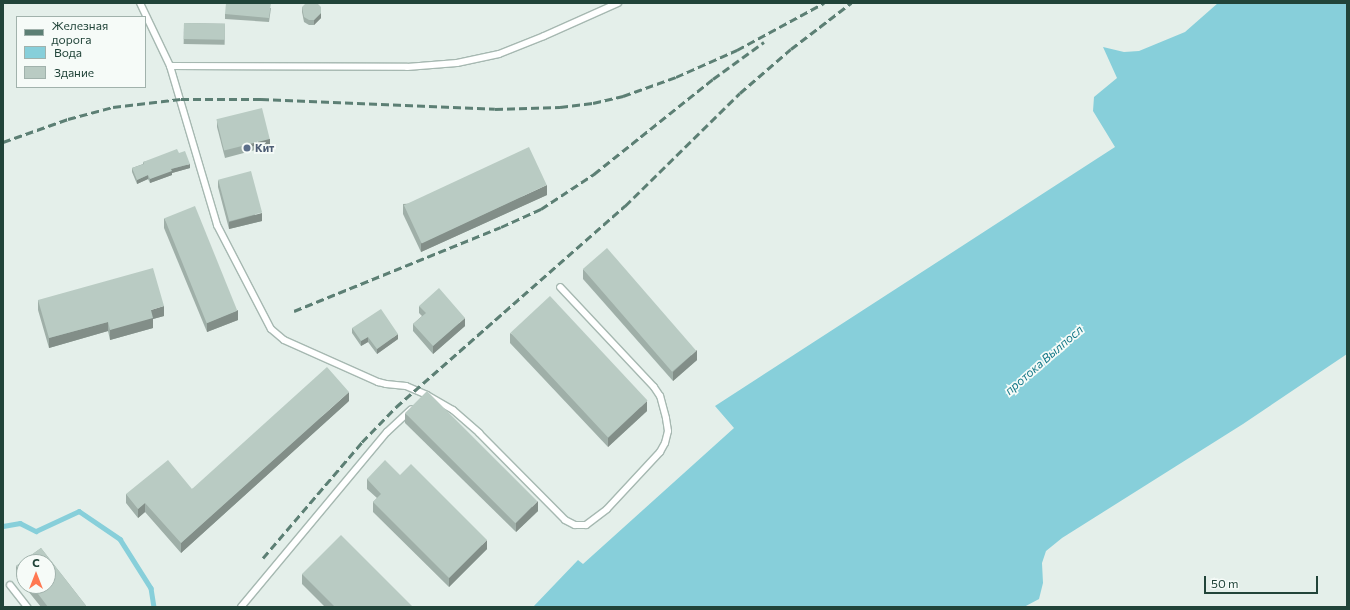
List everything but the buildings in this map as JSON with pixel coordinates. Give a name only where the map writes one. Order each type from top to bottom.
[{"type":"lane","points":[[140,3],[170,66],[217,225],[271,329],[284,340],[378,382],[406,386],[427,395],[453,410],[480,433],[565,520],[575,525],[586,524],[597,518],[660,452],[665,443],[668,431],[660,396],[654,387],[560,287]]},
{"type":"lane","points":[[170,66],[407,67],[457,62],[500,54],[618,3]]},
{"type":"lane","points":[[421,400],[427,395]]},
{"type":"lane","points":[[241,607],[387,432],[415,405]]},
{"type":"lane","points":[[10,585],[27,607]]},
{"type":"water","name":"протока Вылпосл","points":[[1218,3],[1347,3],[1347,354],[1243,424],[1062,538],[1046,551],[1042,563],[1043,583],[1039,599],[1024,607],[533,607],[578,560],[583,564],[734,428],[715,406],[1115,147],[1093,111],[1094,97],[1117,78],[1103,47],[1124,52],[1139,51],[1185,32]]},
{"type":"waterway","points":[[3,526],[20,523],[36,531],[79,511],[120,539],[151,588],[154,607]]},
{"type":"railway","points":[[3,142],[68,119],[113,107],[181,99],[261,99],[495,109],[560,107],[593,103],[623,96],[676,77],[737,50],[824,3]]},
{"type":"railway","points":[[263,558],[362,442],[396,407],[625,206],[740,93],[791,49],[851,3]]},
{"type":"railway","points":[[294,311],[501,227],[541,209],[594,174],[713,79],[764,42]]},
{"type":"place","name":"Кит","points":[[247,148]]}]
